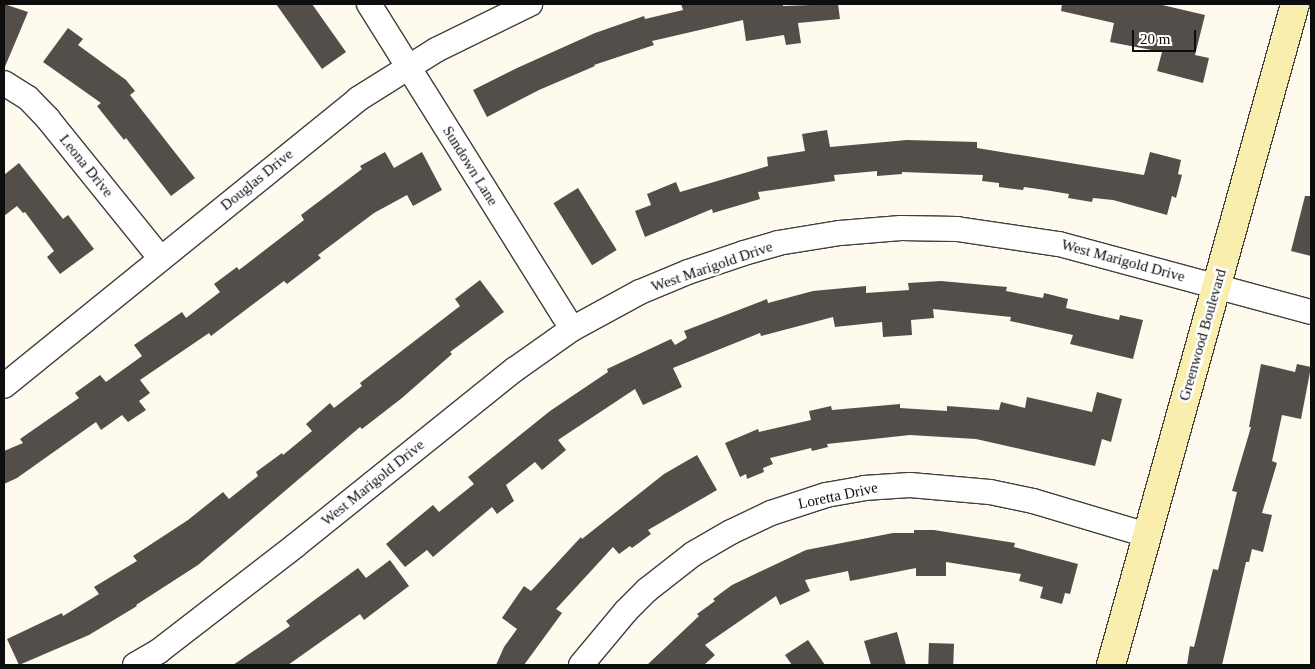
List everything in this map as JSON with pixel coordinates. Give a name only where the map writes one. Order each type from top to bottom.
[{"type":"street","name":"Sundown Lane","points":[[369,4],[572,329]]},
{"type":"street","name":"Douglas Drive","points":[[4,386],[358,99],[444,46],[530,4]]},
{"type":"street","name":"Greenwood Boulevard","points":[[1111,665],[1295,4]]},
{"type":"street","name":"Leona Drive","points":[[4,83],[28,98],[48,118],[160,258]]},
{"type":"street","name":"West Marigold Drive","points":[[135,665],[159,650],[296,545],[514,370],[572,329],[640,292],[688,272],[744,253],[778,243],[840,233],[902,228],[957,229],[1059,244],[1311,312]]},
{"type":"street","name":"Loretta Drive","points":[[581,665],[626,610],[693,554],[730,532],[771,513],[826,495],[893,485],[941,486],[1033,501],[1147,534]]},
{"type":"building","points":[[4,4],[28,12],[4,69]]},
{"type":"building","points":[[276,4],[312,4],[346,52],[322,69]]},
{"type":"building","points":[[681,4],[783,4],[783,6],[838,4],[840,19],[798,23],[801,43],[786,45],[784,35],[746,41],[743,20],[652,41],[654,45],[594,65],[539,90],[487,117],[473,90],[595,33],[644,16],[645,19],[683,10]]},
{"type":"building","points":[[1062,4],[1158,4],[1205,15],[1195,55],[1209,58],[1203,83],[1157,71],[1162,52],[1110,42],[1114,23],[1061,11]]},
{"type":"building","points":[[68,28],[83,39],[78,45],[126,80],[135,91],[130,95],[195,178],[171,196],[126,138],[124,140],[97,106],[101,103],[43,62]]},
{"type":"building","points":[[827,130],[830,147],[907,140],[977,142],[977,148],[1144,175],[1150,152],[1181,160],[1178,174],[1182,175],[1176,198],[1172,196],[1167,215],[1113,200],[1093,198],[1092,202],[1068,198],[1069,194],[1045,190],[1024,187],[1023,190],[999,187],[999,183],[982,181],[983,175],[902,172],[902,174],[877,176],[877,171],[834,175],[835,181],[758,192],[760,199],[713,213],[712,209],[645,237],[635,211],[651,205],[647,194],[676,182],[680,192],[768,166],[767,157],[805,151],[802,134]]},
{"type":"building","points":[[385,152],[394,168],[422,152],[442,190],[413,206],[407,195],[374,213],[318,255],[321,258],[287,284],[284,281],[211,336],[209,333],[140,380],[150,393],[139,401],[146,410],[128,422],[122,415],[101,430],[96,422],[17,478],[4,484],[4,451],[23,443],[20,439],[79,398],[75,393],[100,375],[106,382],[142,356],[134,345],[182,312],[186,318],[220,292],[214,284],[237,267],[239,270],[304,220],[301,215],[362,169],[360,166]]},
{"type":"building","points":[[19,163],[63,219],[68,215],[94,249],[60,274],[47,257],[54,251],[25,212],[23,213],[17,206],[4,216],[4,175]]},
{"type":"building","points":[[578,188],[617,250],[592,265],[553,203]]},
{"type":"building","points":[[1305,196],[1311,196],[1311,256],[1291,251]]},
{"type":"building","points":[[480,280],[504,312],[450,352],[452,354],[402,398],[362,429],[360,427],[198,565],[137,606],[89,635],[19,665],[7,639],[62,613],[63,616],[99,594],[94,587],[137,561],[133,556],[188,520],[223,492],[229,499],[258,476],[256,472],[282,453],[283,455],[312,431],[306,424],[330,403],[334,408],[362,386],[360,383],[460,306],[455,299]]},
{"type":"building","points":[[941,281],[1007,287],[1006,291],[1043,298],[1044,293],[1068,299],[1066,308],[1119,320],[1120,315],[1143,320],[1133,359],[1070,344],[1073,335],[1010,321],[1011,317],[933,309],[934,318],[911,320],[912,335],[883,337],[882,322],[835,327],[833,317],[761,336],[760,333],[673,368],[682,387],[643,405],[635,389],[558,440],[566,450],[542,470],[535,462],[506,485],[514,501],[497,514],[492,507],[433,557],[427,550],[405,567],[386,544],[433,505],[439,512],[474,484],[468,477],[550,411],[608,372],[607,369],[671,339],[675,345],[687,338],[684,331],[767,299],[768,303],[813,291],[866,286],[866,293],[909,290],[908,283]]},
{"type":"building","points":[[1261,364],[1295,372],[1297,364],[1311,367],[1301,419],[1282,415],[1272,461],[1277,463],[1262,513],[1272,515],[1263,552],[1252,549],[1249,562],[1246,562],[1222,665],[1187,665],[1190,646],[1194,647],[1213,569],[1218,570],[1237,492],[1232,491],[1251,427],[1249,427]]},
{"type":"building","points":[[1097,392],[1122,399],[1111,442],[1102,439],[1095,466],[976,439],[910,435],[827,444],[828,447],[812,451],[811,448],[770,458],[773,464],[763,468],[764,472],[747,479],[746,474],[740,477],[725,443],[758,429],[759,432],[811,420],[809,411],[831,406],[832,410],[900,404],[900,408],[947,411],[947,406],[999,410],[1001,402],[1025,408],[1027,397],[1092,412]]},
{"type":"building","points":[[697,455],[717,490],[648,530],[651,534],[632,548],[630,546],[619,554],[613,547],[556,609],[562,613],[524,665],[496,665],[504,647],[517,629],[502,618],[524,586],[531,591],[581,537],[582,539],[664,474]]},
{"type":"building","points":[[914,530],[934,530],[1015,543],[1014,547],[1078,564],[1070,594],[1065,593],[1062,604],[1040,598],[1043,587],[1019,581],[1021,574],[946,562],[946,576],[916,576],[916,568],[850,581],[848,571],[805,580],[810,591],[780,605],[776,596],[705,645],[715,655],[704,665],[647,665],[699,616],[697,614],[732,585],[806,550],[893,533],[914,533]]},
{"type":"building","points":[[390,560],[409,586],[364,620],[360,614],[288,665],[233,665],[290,626],[286,621],[358,568],[366,578]]},
{"type":"building","points":[[897,632],[906,665],[871,665],[864,641]]},
{"type":"building","points":[[808,640],[825,665],[792,665],[785,655]]},
{"type":"building","points":[[929,643],[954,644],[953,665],[928,665]]}]
